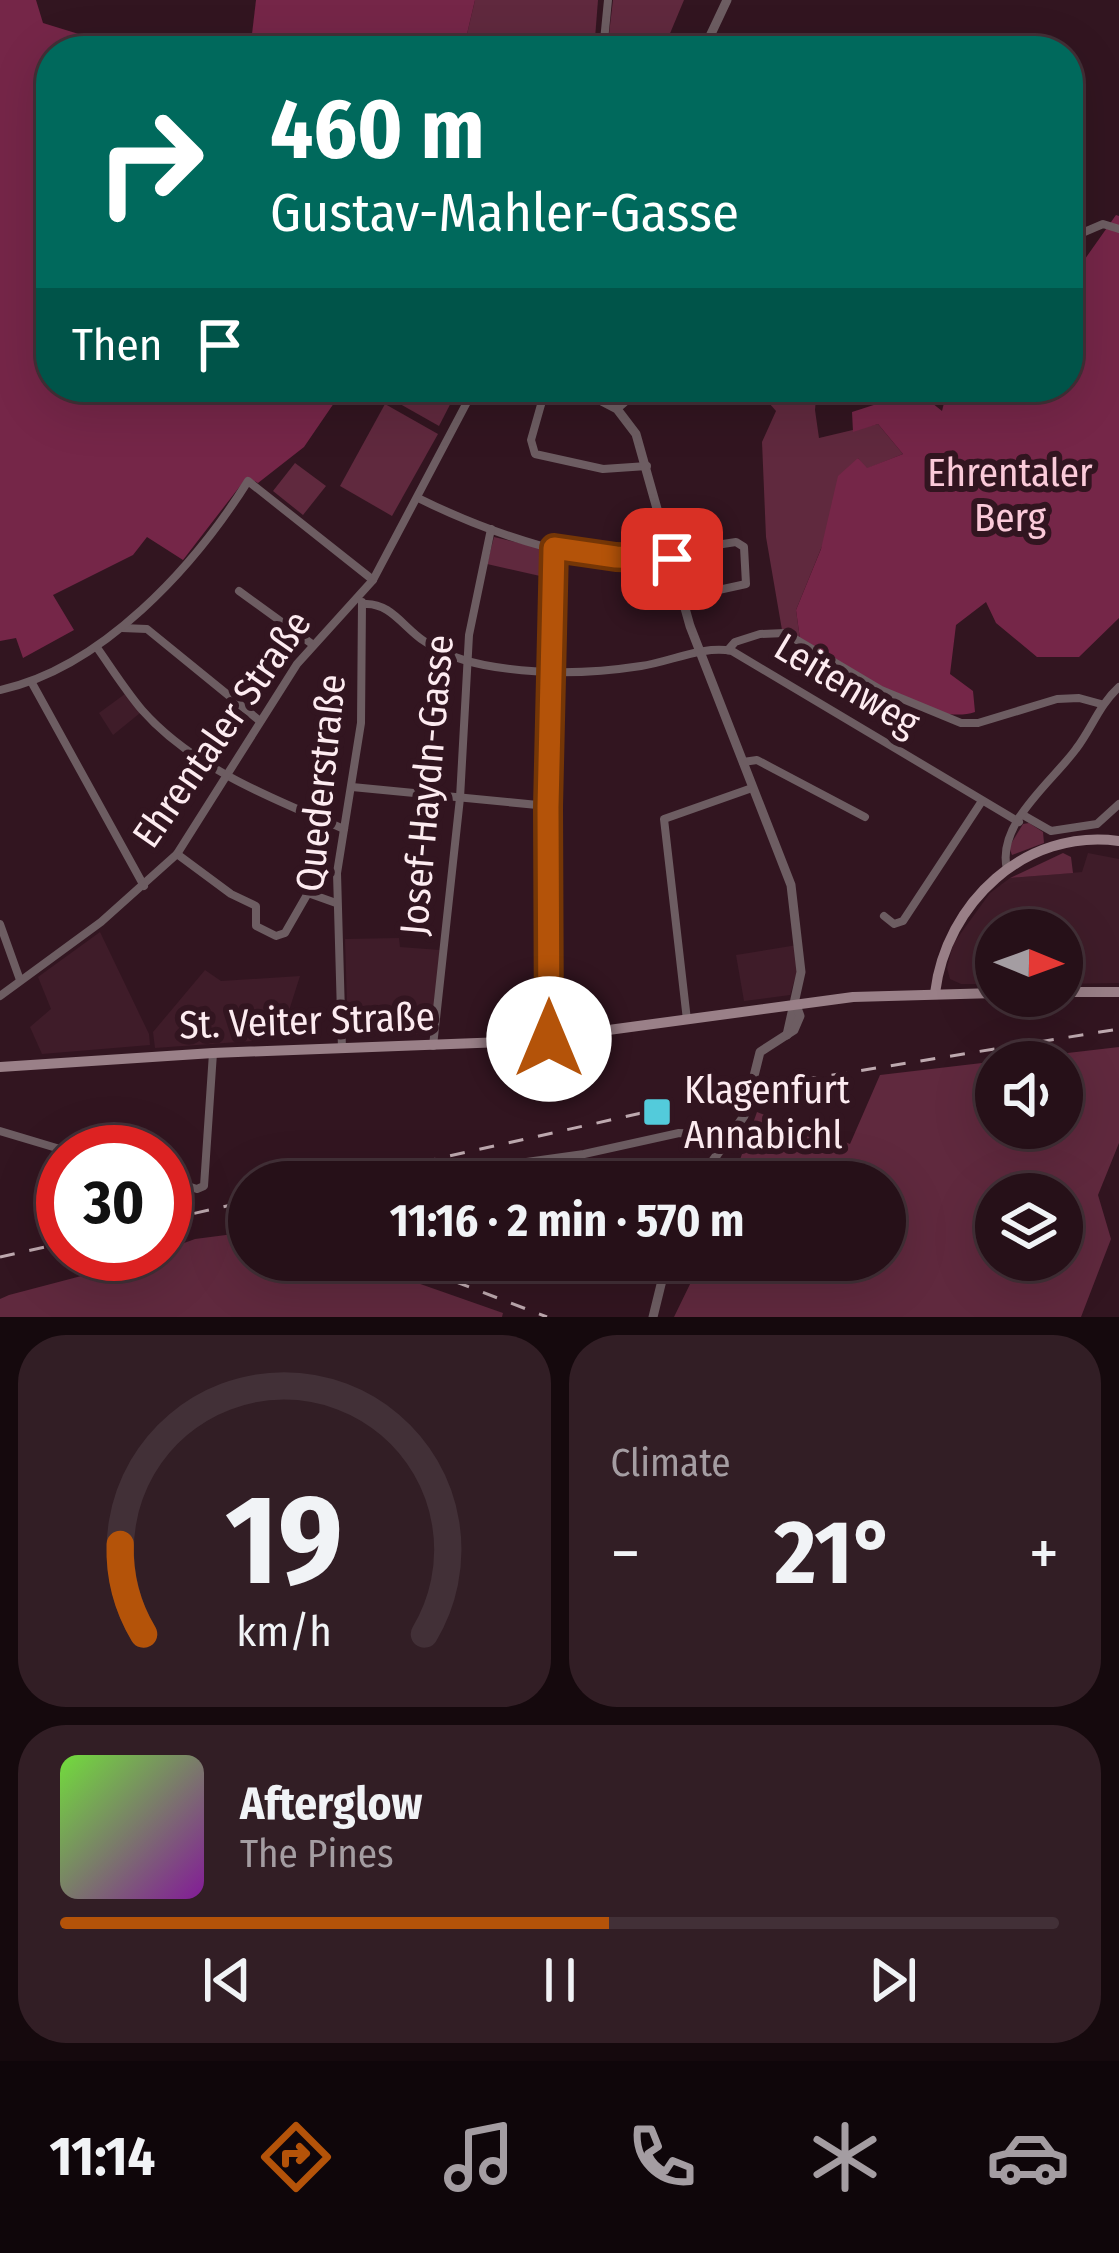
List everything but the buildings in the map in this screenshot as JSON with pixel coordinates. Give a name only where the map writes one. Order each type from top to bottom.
[{"type":"main road","points":[[934,993],[945,948],[958,922],[973,900],[1007,868],[1055,846],[1091,839],[1119,841]]},
{"type":"main road","points":[[1083,992],[1119,992]]},
{"type":"main road","name":"St. Veiter Straße","points":[[0,1067],[549,1039],[853,997],[975,993]]},
{"type":"street","points":[[604,36],[608,0]]},
{"type":"street","points":[[710,36],[727,0]]},
{"type":"street","points":[[1083,232],[1103,224],[1119,229]]},
{"type":"street","name":"Ehrentaler Straße","points":[[0,996],[144,886],[177,854],[312,644],[360,601],[374,580],[467,402]]},
{"type":"street","points":[[542,402],[532,440],[535,454],[603,469],[647,466]]},
{"type":"street","points":[[604,402],[617,409],[636,434],[700,652],[794,898],[801,972],[788,1035],[766,1046],[757,1058],[744,1116],[714,1161]]},
{"type":"street","points":[[617,409],[623,402]]},
{"type":"street","points":[[0,690],[32,682],[98,649],[196,552],[248,481],[374,580]]},
{"type":"street","points":[[418,498],[490,529],[554,548],[616,557],[671,556],[736,542],[744,547],[746,584],[682,598]]},
{"type":"street","name":"Josef-Haydn-Gasse","points":[[433,1047],[460,798],[467,662],[490,529]]},
{"type":"street","points":[[549,1039],[554,548]]},
{"type":"street","points":[[239,591],[312,644]]},
{"type":"street","name":"Leitenweg","points":[[360,601],[385,608],[423,640],[467,662],[551,672],[636,667],[728,650],[982,801],[1051,831],[1097,824],[1119,804]]},
{"type":"street","name":"Quederstraße","points":[[342,1049],[338,904],[361,724],[360,601]]},
{"type":"street","points":[[121,628],[147,629],[260,722]]},
{"type":"street","points":[[728,650],[735,642],[760,634],[785,633],[881,690],[961,722],[978,723],[1057,699],[1101,704]]},
{"type":"street","points":[[98,649],[144,713],[228,776],[344,829]]},
{"type":"street","points":[[32,682],[144,886]]},
{"type":"street","points":[[1007,868],[1004,851],[1021,819],[1078,747],[1101,704],[1119,687]]},
{"type":"street","points":[[741,763],[757,760],[865,817]]},
{"type":"street","points":[[352,787],[548,807]]},
{"type":"street","points":[[687,1021],[664,819],[752,788]]},
{"type":"street","points":[[884,916],[894,924],[903,921],[982,801]]},
{"type":"street","points":[[177,854],[256,907],[256,926],[276,936],[285,933],[308,893],[338,904]]},
{"type":"street","points":[[0,924],[20,980]]},
{"type":"street","points":[[192,1189],[204,1186],[213,1053]]},
{"type":"street","points":[[0,1131],[36,1142]]},
{"type":"street","points":[[526,1161],[679,1133],[707,1134],[724,1148]]},
{"type":"street","points":[[653,1317],[662,1281]]},
{"type":"shaded area","points":[[475,0],[598,0],[595,36],[467,36]]},
{"type":"shaded area","points":[[613,0],[684,0],[669,36],[609,36]]},
{"type":"shaded area","points":[[397,402],[451,402],[439,426]]},
{"type":"shaded area","points":[[768,402],[816,402],[819,438],[878,424],[903,454],[866,469],[858,458],[796,610],[800,639],[782,630],[766,537],[762,442],[776,411]]},
{"type":"shaded area","points":[[385,404],[438,434],[392,516],[340,486]]},
{"type":"shaded area","points":[[295,463],[326,486],[303,515],[273,491]]},
{"type":"shaded area","points":[[494,537],[549,550],[549,578],[487,564]]},
{"type":"shaded area","points":[[125,694],[140,713],[113,735],[99,713]]},
{"type":"shaded area","points":[[1023,824],[1043,832],[1044,843],[1012,855],[1009,847]]},
{"type":"shaded area","points":[[1063,853],[1071,857],[1073,873],[1010,878]]},
{"type":"shaded area","points":[[1088,853],[1119,859],[1119,983],[1083,984],[1083,909],[978,909],[1010,878],[1082,872]]},
{"type":"shaded area","points":[[975,914],[975,984],[950,979],[947,968],[953,944]]},
{"type":"shaded area","points":[[100,932],[150,1045],[42,1054],[30,1027],[51,1009],[38,977]]},
{"type":"shaded area","points":[[399,938],[400,947],[440,950],[431,1034],[348,1035],[345,939]]},
{"type":"shaded area","points":[[797,945],[797,972],[790,995],[744,1001],[736,955]]},
{"type":"shaded area","points":[[205,970],[221,981],[300,976],[280,1039],[155,1048],[153,1032]]},
{"type":"shaded area","points":[[1119,1047],[1119,1143],[1098,1195],[1111,1239],[1081,1317],[674,1317],[692,1281],[906,1281],[906,1161],[740,1161],[757,1112],[832,1142],[835,1138],[850,1144],[880,1075],[975,1064],[975,1149],[1083,1149],[1083,1051]]},
{"type":"shaded area","points":[[228,1235],[228,1281],[412,1281],[503,1313],[502,1317],[0,1317],[0,1299],[62,1281],[192,1281],[195,1239]]},
{"type":"green space","points":[[0,0],[36,0],[43,23],[85,36],[36,36],[36,402],[335,402],[304,447],[258,483],[247,477],[183,560],[147,537],[133,555],[53,595],[74,630],[23,658],[16,638],[0,641]]},
{"type":"green space","points":[[256,0],[475,0],[467,36],[252,36]]},
{"type":"green space","name":"Ehrentaler Berg","points":[[1119,216],[1119,618],[1079,657],[1037,657],[996,623],[986,602],[956,625],[950,674],[973,691],[975,712],[933,711],[909,703],[800,639],[796,610],[821,549],[838,476],[858,458],[867,468],[903,454],[878,424],[853,432],[852,412],[883,402],[931,402],[942,411],[944,402],[1083,402],[1083,262]]},
{"type":"railway","points":[[427,1161],[758,1087],[1119,1029]]},
{"type":"railway","points":[[192,1214],[228,1206]]},
{"type":"railway","points":[[0,1257],[36,1249]]},
{"type":"railway","points":[[454,1281],[547,1317]]},
{"type":"place","name":"Klagenfurt Annabichl","points":[[657,1112]]},
{"type":"route","points":[[549,1039],[554,548],[654,561],[672,559]]}]
